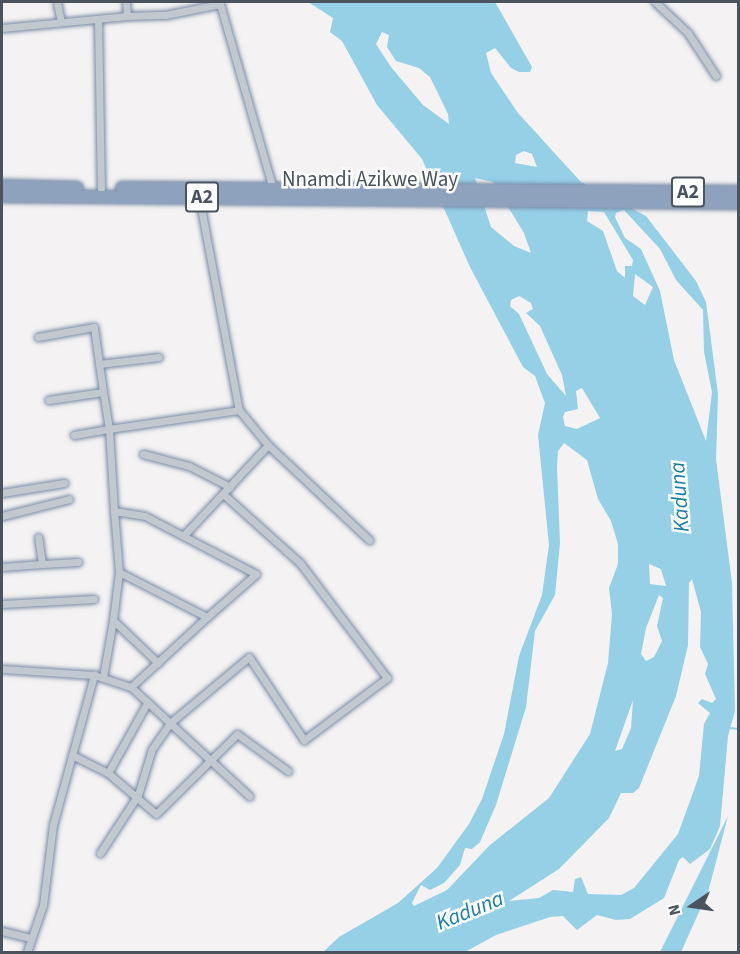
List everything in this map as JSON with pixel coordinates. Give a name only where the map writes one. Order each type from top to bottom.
[{"type":"highway","name":"Nnamdi Azikwe Way","points":[[2,186],[101,189],[273,189],[403,194]]},
{"type":"highway","name":"Nnamdi Azikwe Way","points":[[2,196],[199,197],[403,194],[637,196],[738,192]]},
{"type":"highway","name":"Nnamdi Azikwe Way","points":[[637,196],[738,203]]},
{"type":"street","points":[[57,2],[61,22]]},
{"type":"street","points":[[126,2],[127,16]]},
{"type":"street","points":[[655,2],[688,33],[716,76]]},
{"type":"street","points":[[2,28],[127,16],[165,15],[220,4],[273,189]]},
{"type":"street","points":[[98,20],[101,189]]},
{"type":"street","points":[[199,197],[239,410],[268,445],[369,540]]},
{"type":"street","points":[[38,337],[94,327],[109,429],[119,572],[102,677]]},
{"type":"street","points":[[99,364],[159,357]]},
{"type":"street","points":[[49,400],[103,392]]},
{"type":"street","points":[[74,435],[239,410]]},
{"type":"street","points":[[185,534],[268,445]]},
{"type":"street","points":[[143,454],[189,466],[230,487]]},
{"type":"street","points":[[2,493],[64,483]]},
{"type":"street","points":[[100,853],[138,795],[152,749],[170,723],[249,657],[304,740],[387,678],[300,563],[223,494]]},
{"type":"street","points":[[2,516],[69,499]]},
{"type":"street","points":[[114,511],[145,516],[185,534],[256,574],[131,687]]},
{"type":"street","points":[[38,537],[42,564]]},
{"type":"street","points":[[2,567],[78,562]]},
{"type":"street","points":[[119,572],[207,617]]},
{"type":"street","points":[[2,604],[94,599]]},
{"type":"street","points":[[113,620],[158,663]]},
{"type":"street","points":[[2,669],[94,675],[131,687],[249,796]]},
{"type":"street","points":[[27,952],[43,905],[53,825],[94,675]]},
{"type":"street","points":[[108,773],[147,703]]},
{"type":"street","points":[[72,755],[108,773],[138,795],[156,814],[237,734],[288,771]]},
{"type":"street","points":[[2,931],[31,938]]},
{"type":"water","name":"Kaduna","points":[[308,2],[495,2],[532,67],[530,72],[519,72],[511,68],[495,48],[486,53],[491,73],[518,113],[581,182],[646,216],[696,281],[706,302],[718,394],[716,459],[732,583],[735,711],[728,736],[720,826],[710,849],[690,864],[683,857],[679,860],[664,898],[630,919],[616,920],[597,915],[577,930],[563,916],[550,917],[496,935],[465,952],[323,952],[339,937],[398,903],[437,868],[469,824],[482,799],[504,734],[519,656],[542,595],[549,545],[538,435],[545,403],[535,376],[523,367],[470,267],[422,159],[377,105],[342,41],[330,32],[333,18]],"holes":[[[382,32],[389,35],[387,47],[396,61],[419,68],[430,77],[448,114],[449,124],[423,105],[391,67],[376,44]],[[524,151],[532,154],[537,167],[515,163],[516,155]],[[475,178],[493,182],[524,233],[531,253],[514,246],[491,227]],[[624,210],[660,249],[676,280],[703,310],[704,352],[712,392],[706,441],[674,360],[660,291],[641,249],[625,238],[615,217],[616,213]],[[588,211],[604,212],[633,260],[632,266],[625,266],[625,278],[617,271],[603,231],[587,221]],[[635,274],[653,287],[645,305],[633,296]],[[519,296],[531,303],[533,309],[526,313],[540,326],[562,375],[566,396],[547,374],[519,314],[510,306],[511,300]],[[582,388],[600,418],[577,429],[565,426],[563,417],[565,412],[578,409],[576,391]],[[564,443],[587,460],[598,499],[611,521],[618,544],[618,564],[609,588],[612,614],[608,663],[590,734],[549,798],[490,845],[447,890],[414,906],[412,903],[421,885],[430,890],[444,883],[460,865],[465,848],[472,849],[480,842],[496,805],[526,707],[535,631],[555,595],[560,543],[558,451]],[[649,564],[661,569],[666,586],[650,584]],[[692,579],[701,612],[700,647],[708,664],[705,674],[716,699],[712,703],[702,699],[698,703],[710,713],[704,724],[699,776],[678,834],[634,888],[621,895],[588,894],[581,877],[575,879],[573,892],[553,890],[539,898],[509,901],[559,869],[609,818],[621,793],[633,793],[639,788],[676,696],[688,645],[689,583]],[[659,595],[663,598],[657,626],[662,641],[654,657],[646,661],[641,654],[646,628]],[[633,700],[631,728],[622,749],[615,751]]]},
{"type":"water","points":[[728,816],[708,892],[681,952],[660,952]]},
{"type":"waterway","points":[[730,728],[738,729]]}]
